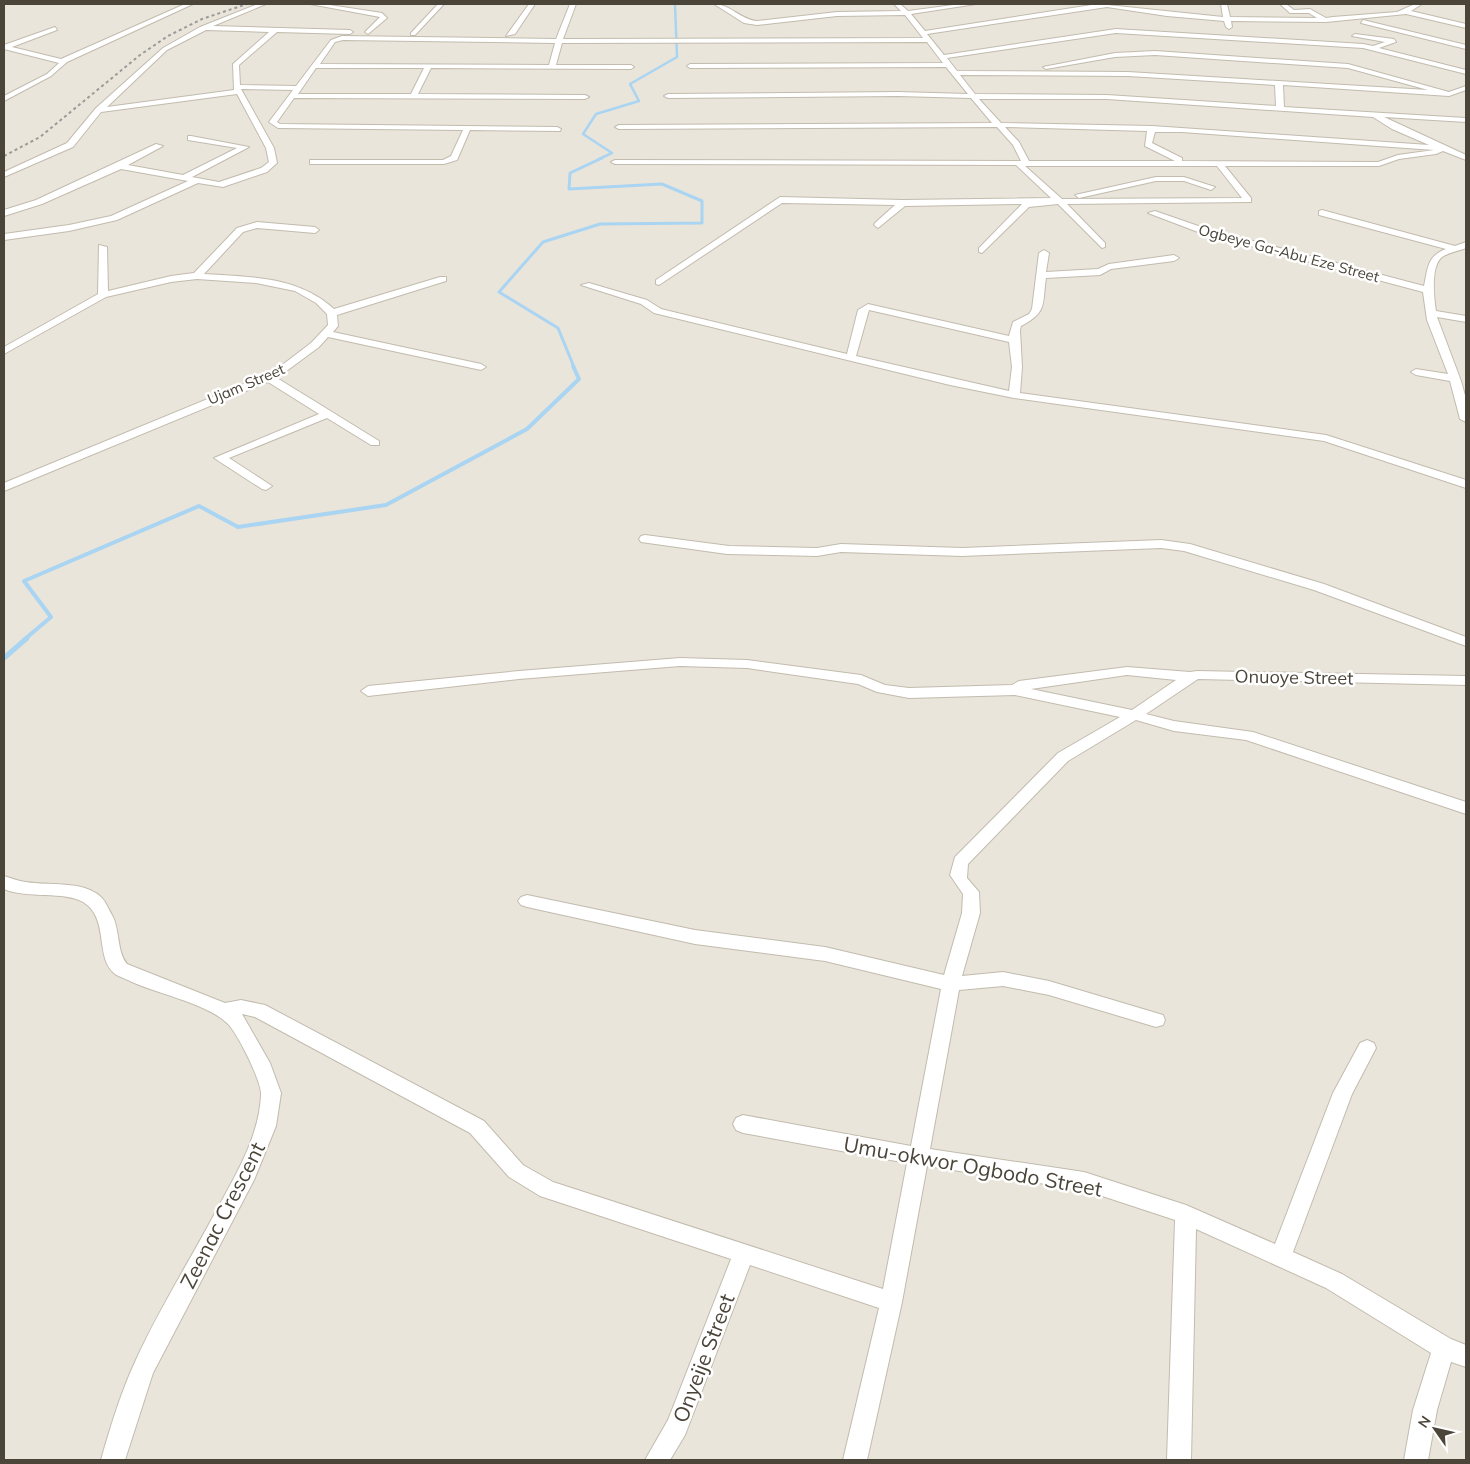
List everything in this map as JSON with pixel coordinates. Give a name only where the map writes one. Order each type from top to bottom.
[{"type":"street","points":[[5,47],[63,61],[190,4]]},
{"type":"street","points":[[4,175],[70,145],[99,110],[165,49],[202,28],[263,4]]},
{"type":"street","points":[[313,4],[382,15],[384,18],[368,32]]},
{"type":"street","points":[[412,34],[440,4]]},
{"type":"street","points":[[508,35],[513,33],[532,4]]},
{"type":"street","points":[[552,67],[558,40],[573,4]]},
{"type":"street","points":[[717,4],[746,22],[837,14],[907,13],[973,4]]},
{"type":"street","points":[[897,4],[907,13],[972,95],[1016,144],[1026,162]]},
{"type":"street","points":[[936,4],[942,8]]},
{"type":"street","points":[[923,33],[1104,4],[1227,19],[1328,24],[1349,19],[1406,12],[1466,26]]},
{"type":"street","points":[[1224,4],[1236,49]]},
{"type":"street","points":[[1282,4],[1292,12],[1310,11],[1328,24]]},
{"type":"street","points":[[1406,12],[1419,4]]},
{"type":"street","points":[[1349,19],[1466,47]]},
{"type":"street","points":[[202,28],[546,36]]},
{"type":"street","points":[[5,47],[55,29]]},
{"type":"street","points":[[120,166],[220,185],[264,170],[273,163],[257,148],[238,90],[236,64],[274,31]]},
{"type":"street","points":[[942,57],[1116,31],[1348,66],[1449,94]]},
{"type":"street","points":[[1348,36],[1394,41],[1374,48]]},
{"type":"street","points":[[557,129],[278,126],[273,122],[333,41],[342,38],[658,42],[928,40]]},
{"type":"street","points":[[1020,73],[1115,55],[1236,49],[1374,48],[1466,72]]},
{"type":"street","points":[[4,99],[49,76],[64,64],[63,61]]},
{"type":"street","points":[[690,66],[948,65]]},
{"type":"street","points":[[314,66],[631,66]]},
{"type":"street","points":[[414,96],[428,67]]},
{"type":"street","points":[[955,73],[1128,74],[1449,94],[1466,88]]},
{"type":"street","points":[[1279,83],[1280,109]]},
{"type":"street","points":[[99,110],[238,90],[298,88]]},
{"type":"street","points":[[668,96],[972,95],[1031,98],[1107,96],[1466,120]]},
{"type":"street","points":[[291,96],[585,97]]},
{"type":"street","points":[[1372,113],[1395,127],[1466,158]]},
{"type":"street","points":[[620,127],[999,125],[1152,128],[1466,150]]},
{"type":"street","points":[[1152,128],[1148,144],[1183,162]]},
{"type":"street","points":[[313,162],[444,162],[454,158],[467,129]]},
{"type":"street","points":[[191,138],[257,148]]},
{"type":"street","points":[[4,213],[39,202],[120,166],[159,146]]},
{"type":"street","points":[[182,179],[257,148]]},
{"type":"street","points":[[615,162],[1218,162],[1379,164],[1398,157],[1436,152],[1442,148]]},
{"type":"street","points":[[1026,162],[1020,166],[1058,199],[1102,245]]},
{"type":"street","points":[[659,282],[780,200],[903,203],[1058,199],[1108,202],[1248,200],[1218,162]]},
{"type":"street","points":[[982,250],[1026,205],[1156,179],[1184,179],[1211,187]]},
{"type":"street","points":[[4,237],[69,228],[114,218],[196,181]]},
{"type":"street","points":[[878,225],[903,203]]},
{"type":"street","name":"Ogbeye Ga-Abu Eze Street","points":[[1152,213],[1201,230],[1428,290]]},
{"type":"street","points":[[1322,213],[1455,249]]},
{"type":"street","points":[[197,276],[240,230],[257,225],[315,230]]},
{"type":"street","points":[[1466,245],[1439,255],[1434,260],[1428,290],[1431,313],[1466,419]]},
{"type":"street","points":[[102,248],[104,295]]},
{"type":"street","points":[[1014,394],[1018,362],[1012,340],[1017,324],[1033,316],[1037,309],[1044,254]]},
{"type":"street","points":[[1040,275],[1100,272],[1110,267],[1174,258]]},
{"type":"street","points":[[4,351],[104,295],[171,279],[197,276],[256,280],[298,289],[319,301],[332,313],[333,326],[326,334],[481,367]]},
{"type":"street","points":[[332,313],[443,280]]},
{"type":"street","points":[[586,285],[644,302],[658,311],[950,382],[1092,407],[1326,438],[1466,484]]},
{"type":"street","points":[[851,357],[863,310],[868,307],[1012,340]]},
{"type":"street","points":[[1431,313],[1466,319]]},
{"type":"street","name":"Ujam Street","points":[[4,487],[268,377],[296,362],[326,334]]},
{"type":"street","points":[[1416,372],[1454,378]]},
{"type":"street","points":[[268,377],[375,443]]},
{"type":"street","points":[[266,486],[220,458],[328,414]]},
{"type":"street","points":[[645,539],[727,550],[792,552],[817,552],[841,548],[962,552],[1162,544],[1185,547],[1319,587],[1466,642]]},
{"type":"street","points":[[368,691],[519,675],[680,662],[747,664],[860,680],[882,688],[909,693],[1015,690],[1134,715],[1174,726],[1248,735],[1466,808]]},
{"type":"street","points":[[982,692],[1127,671],[1191,677]]},
{"type":"street","name":"Onuoye Street","points":[[951,984],[971,913],[971,892],[958,880],[957,870],[961,861],[1063,757],[1134,715],[1191,677],[1197,675],[1466,680]]},
{"type":"street","name":"Zeenac Crescent","points":[[4,882],[11,886],[30,890],[88,896],[94,901],[109,928],[115,963],[121,969],[164,988],[210,1003],[234,1018],[261,1064],[271,1093],[266,1126],[247,1174],[143,1369],[113,1460]]},
{"type":"street","points":[[527,901],[695,936],[825,954],[951,984],[1003,979],[1049,988],[1156,1020]]},
{"type":"street","points":[[855,1460],[891,1302],[951,984]]},
{"type":"street","points":[[221,1010],[241,1008],[260,1010],[477,1127],[517,1172],[547,1189],[744,1252],[891,1302]]},
{"type":"street","points":[[1281,1255],[1343,1093],[1367,1048]]},
{"type":"street","name":"Umu-okwor Ogbodo Street","points":[[743,1124],[919,1156],[1084,1181],[1186,1214],[1281,1255],[1366,1299],[1444,1348],[1466,1356]]},
{"type":"street","points":[[1179,1460],[1186,1214]]},
{"type":"street","name":"Onyeije Street","points":[[657,1460],[677,1427],[744,1252]]},
{"type":"street","points":[[1416,1460],[1425,1410],[1444,1348]]},
{"type":"shaded area","points":[[4,4],[1466,4],[1466,1460],[4,1460]]},
{"type":"waterway","points":[[599,159],[612,153],[583,134],[596,114],[639,101],[630,84],[677,57],[675,4]]},
{"type":"waterway","points":[[574,367],[558,328],[499,292],[543,242],[600,224],[702,223],[702,201],[662,184],[569,189],[570,173],[602,158]]},
{"type":"waterway","points":[[25,639],[51,617],[24,581],[199,506],[238,527],[386,505],[527,429],[579,379],[573,366]]},
{"type":"waterway","points":[[4,658],[27,638]]},
{"type":"railway","points":[[4,156],[40,137],[140,55],[168,36],[202,19],[247,4]]}]
